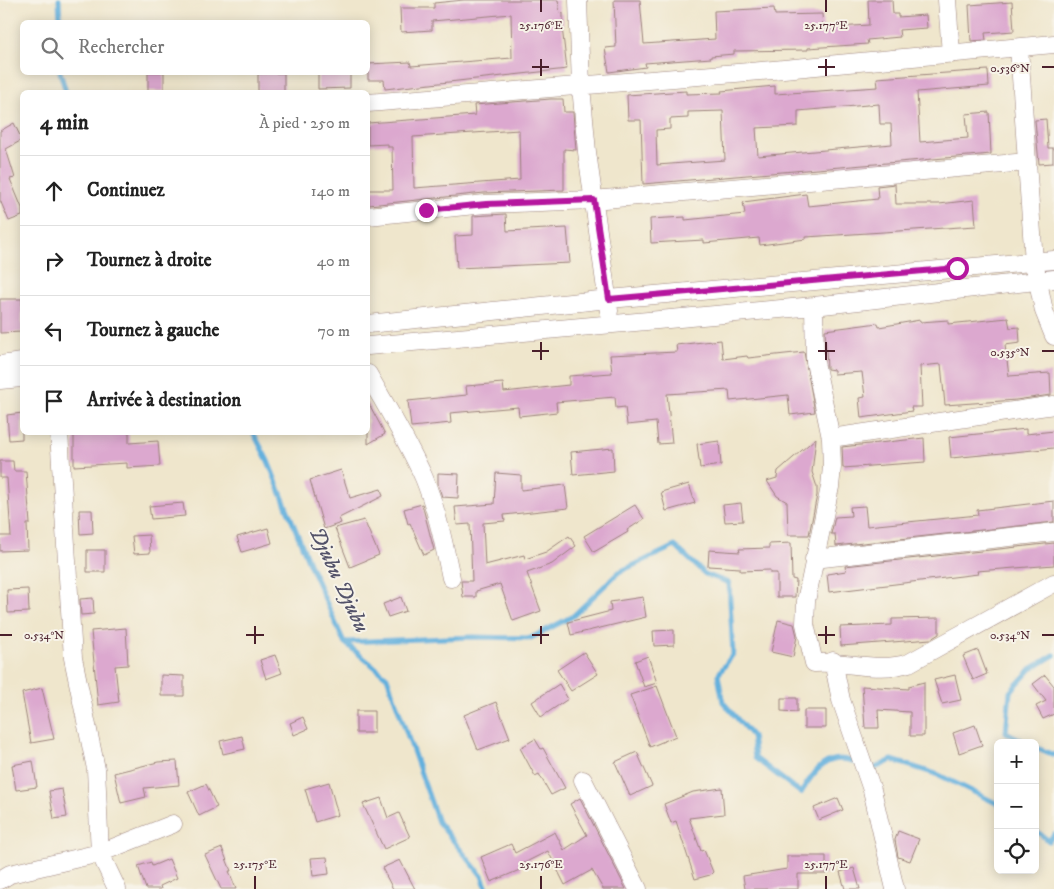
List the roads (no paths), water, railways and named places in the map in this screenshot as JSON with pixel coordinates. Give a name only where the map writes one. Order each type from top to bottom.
[{"type":"street","points":[[578,0],[581,86],[594,200],[609,299],[610,324]]},
{"type":"street","points":[[946,0],[951,54]]},
{"type":"street","points":[[370,103],[1054,44]]},
{"type":"street","points":[[1019,48],[1034,262],[1045,280],[1044,311],[1054,336]]},
{"type":"street","points":[[370,216],[486,204],[594,200],[1027,162]]},
{"type":"street","points":[[370,324],[609,299],[1054,260]]},
{"type":"street","points":[[370,346],[814,306],[1045,280]]},
{"type":"street","points":[[814,306],[815,362],[831,438],[830,487],[806,601],[805,624],[814,663],[833,661],[883,668],[909,663],[1054,583]]},
{"type":"street","points":[[0,365],[20,362]]},
{"type":"street","points":[[370,377],[409,445],[424,479],[437,517],[452,578]]},
{"type":"street","points":[[0,380],[20,378]]},
{"type":"street","points":[[831,438],[1054,405]]},
{"type":"street","points":[[60,435],[73,658],[96,769],[100,853],[117,889]]},
{"type":"street","points":[[814,558],[1054,532]]},
{"type":"street","points":[[833,661],[841,700],[864,763],[895,889]]},
{"type":"street","points":[[583,780],[638,889]]},
{"type":"street","points":[[0,880],[10,874],[100,853],[173,824]]},
{"type":"waterway","name":"Djubu Djubu","points":[[59,0],[60,20]]},
{"type":"waterway","name":"Djubu Djubu","points":[[61,75],[65,90]]},
{"type":"waterway","name":"Djubu Djubu","points":[[255,435],[268,461],[309,563],[344,642],[387,677],[438,822],[482,876],[487,889]]},
{"type":"waterway","points":[[344,642],[473,637],[531,638],[573,616],[619,572],[675,546],[705,574],[729,583],[733,654],[718,675],[723,702],[752,736],[755,758],[801,793],[817,770],[830,761],[838,759],[857,763]]},
{"type":"waterway","points":[[1019,739],[1006,732],[1010,692],[1031,669],[1054,655]]},
{"type":"waterway","points":[[1039,749],[1054,755]]},
{"type":"waterway","points":[[870,768],[873,769],[892,760],[939,775],[994,802]]},
{"type":"waterway","points":[[1039,833],[1049,841],[1054,834]]}]
